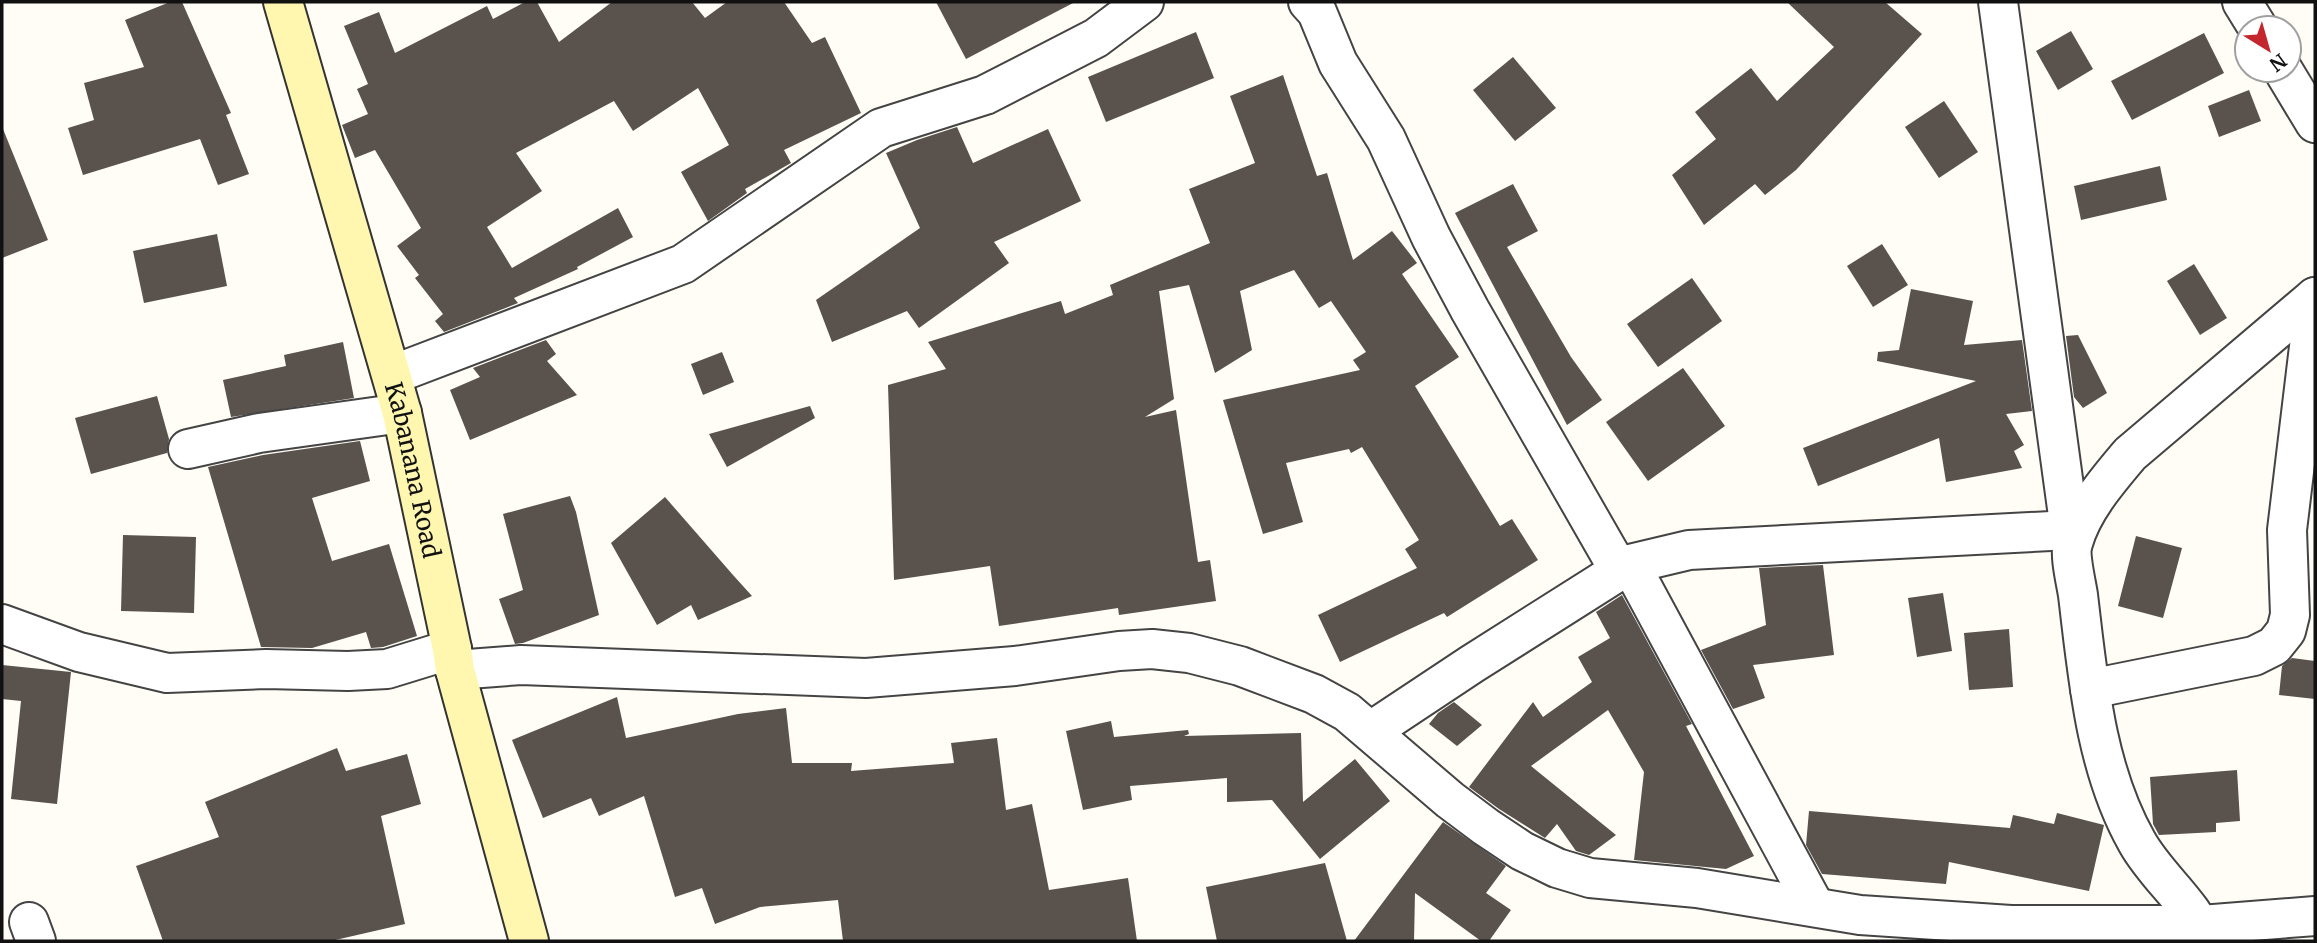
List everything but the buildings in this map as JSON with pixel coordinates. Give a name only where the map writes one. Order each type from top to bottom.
[{"type":"street","name":"Kabanana Road","points":[[283,2],[402,413],[453,659],[529,941]]},
{"type":"street","points":[[392,375],[683,264],[881,128],[985,95],[1096,38],[1144,2]]},
{"type":"street","points":[[1308,2],[1317,12],[1338,62],[1386,139],[1431,237],[1470,310],[1624,567],[1815,907]]},
{"type":"street","points":[[1998,2],[2090,689],[2109,780],[2137,844],[2204,933]]},
{"type":"street","points":[[2291,84],[2315,123]]},
{"type":"street","points":[[2071,538],[2105,484],[2130,454],[2314,306]]},
{"type":"street","points":[[2090,689],[2254,656],[2274,646],[2286,631],[2290,615],[2287,530],[2314,306]]},
{"type":"street","points":[[188,449],[259,433],[402,413]]},
{"type":"street","points":[[1371,731],[1624,567],[1689,550],[2071,538]]},
{"type":"street","points":[[2,624],[79,652],[167,673],[266,669],[348,671],[387,669],[453,659],[531,666],[866,678],[1015,666],[1119,651],[1152,649],[1189,653],[1250,670],[1314,694],[1347,712],[1450,800],[1486,827],[1522,851],[1557,868],[1590,878],[1697,888],[1860,915],[2011,925],[2204,933],[2315,916]]}]
